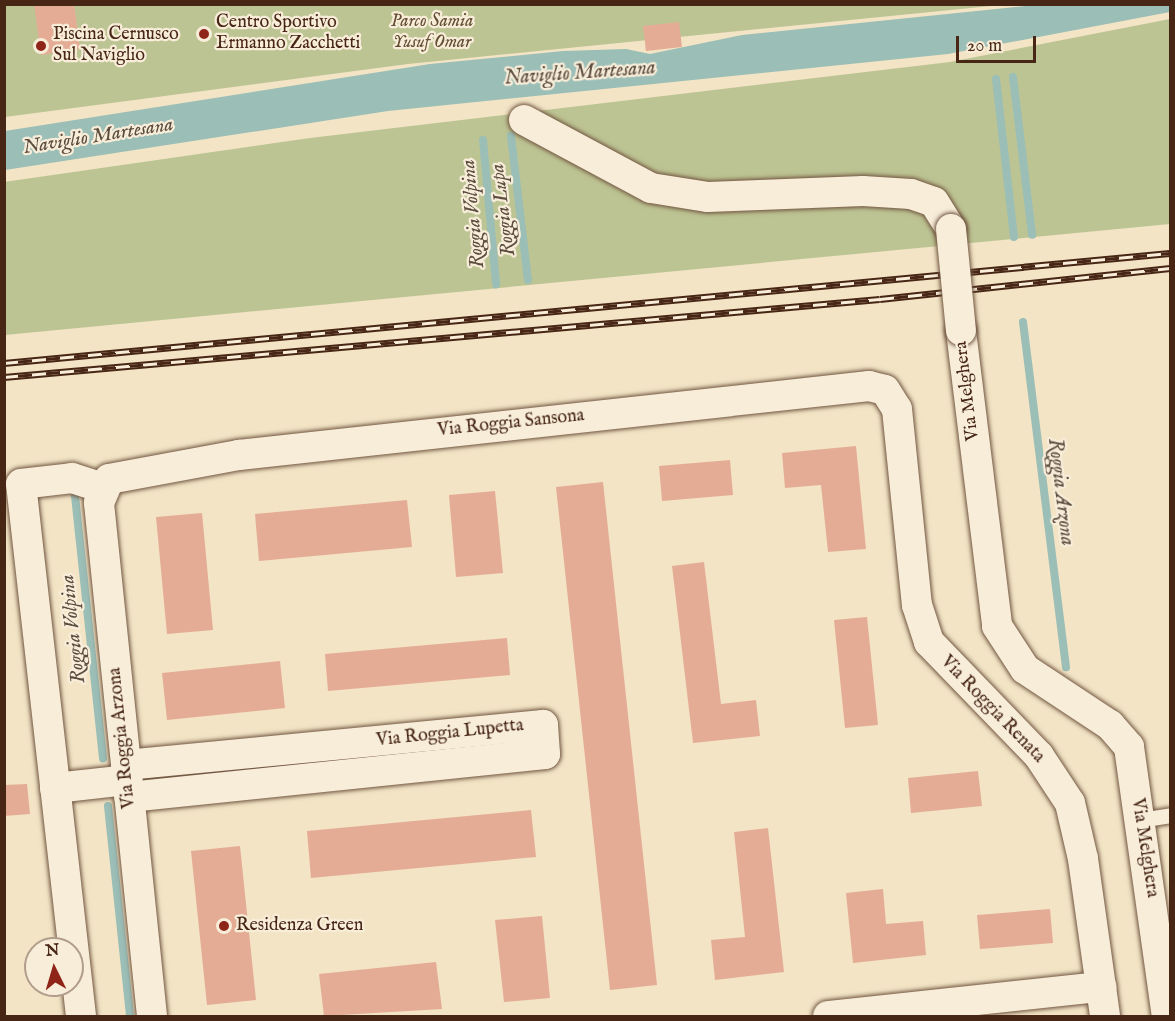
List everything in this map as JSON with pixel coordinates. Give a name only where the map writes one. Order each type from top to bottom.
[{"type":"street","name":"Via Melghera","points":[[524,120],[651,188],[708,197],[863,191],[911,194],[934,202],[951,229],[961,332],[1000,634],[1033,676],[1122,735],[1140,820],[1167,1017]]},
{"type":"street","name":"Via Roggia Sansona","points":[[113,480],[861,386],[885,390],[894,400]]},
{"type":"street","name":"Via Roggia Renata","points":[[894,400],[923,628],[935,652],[1039,756],[1066,795],[1081,844],[1105,1017]]},
{"type":"street","points":[[81,1017],[21,484],[72,478],[113,480]]},
{"type":"street","name":"Via Roggia Arzona","points":[[113,480],[99,503],[152,1017]]},
{"type":"street","name":"Via Roggia Lupetta","points":[[543,724],[545,754],[127,781],[543,724]]},
{"type":"street","points":[[55,788],[127,781]]},
{"type":"street","name":"Via Melghera","points":[[1158,949],[1170,979]]},
{"type":"street","points":[[828,1017],[1101,987]]},
{"type":"lane","points":[[1140,820],[1170,815]]},
{"type":"green space","name":"Centro Sportivo Ermanno Zacchetti","points":[[4,5],[1001,5],[408,64],[5,117]]},
{"type":"green space","points":[[1170,19],[1170,224],[5,335],[4,182],[310,138],[950,62]]},
{"type":"water","name":"Naviglio Martesana","points":[[1036,5],[1170,5],[1170,12],[948,54],[388,111],[5,170],[5,131],[430,64],[563,51],[626,49],[650,54],[742,35]]},
{"type":"building","points":[[34,4],[74,4],[80,49],[41,55]]},
{"type":"building","points":[[679,22],[682,47],[646,51],[643,26]]},
{"type":"building","points":[[856,446],[866,549],[828,552],[821,485],[785,488],[782,453]]},
{"type":"building","points":[[730,460],[733,495],[662,501],[659,466]]},
{"type":"building","points":[[603,482],[657,985],[610,990],[556,487]]},
{"type":"building","points":[[495,491],[503,573],[456,577],[449,495]]},
{"type":"building","points":[[407,500],[412,547],[259,561],[255,514]]},
{"type":"building","points":[[202,513],[213,630],[167,634],[156,517]]},
{"type":"building","points":[[704,562],[721,704],[756,700],[760,736],[693,743],[672,566]]},
{"type":"building","points":[[867,617],[878,725],[845,728],[834,620]]},
{"type":"building","points":[[507,638],[510,675],[328,691],[325,654]]},
{"type":"building","points":[[280,661],[285,708],[167,720],[162,673]]},
{"type":"building","points":[[978,771],[982,806],[911,813],[908,778]]},
{"type":"building","points":[[27,784],[30,814],[4,816],[4,785]]},
{"type":"building","points":[[531,810],[536,857],[311,878],[307,831]]},
{"type":"building","points":[[768,828],[784,972],[715,980],[711,940],[745,937],[734,832]]},
{"type":"building","name":"Residenza Green","points":[[240,846],[256,1000],[207,1005],[191,851]]},
{"type":"building","points":[[883,889],[886,924],[923,921],[926,955],[853,963],[846,893]]},
{"type":"building","points":[[1050,909],[1053,943],[980,949],[977,915]]},
{"type":"building","points":[[542,916],[550,998],[504,1002],[495,920]]},
{"type":"building","points":[[436,962],[442,1009],[324,1016],[319,974]]},
{"type":"waterway","points":[[1013,77],[1032,235]]},
{"type":"waterway","name":"Roggia Arzona","points":[[996,79],[1014,237]]},
{"type":"waterway","name":"Roggia Lupa","points":[[511,136],[528,280]]},
{"type":"waterway","name":"Roggia Volpina","points":[[483,140],[496,284]]},
{"type":"waterway","name":"Roggia Arzona","points":[[1023,322],[1066,667]]},
{"type":"waterway","name":"Roggia Volpina","points":[[75,496],[103,759]]},
{"type":"waterway","name":"Roggia Volpina","points":[[108,806],[130,1016]]},
{"type":"railway","points":[[4,363],[1170,253]]},
{"type":"railway","points":[[4,377],[880,299],[1170,268]]},
{"type":"place","name":"Centro Sportivo Ermanno Zacchetti","points":[[204,34]]},
{"type":"place","name":"Piscina Cernusco Sul Naviglio","points":[[41,46]]},
{"type":"place","name":"Residenza Green","points":[[224,926]]},
{"type":"park label","name":"Parco Samia Yusuf Omar","points":[[432,33]]}]
